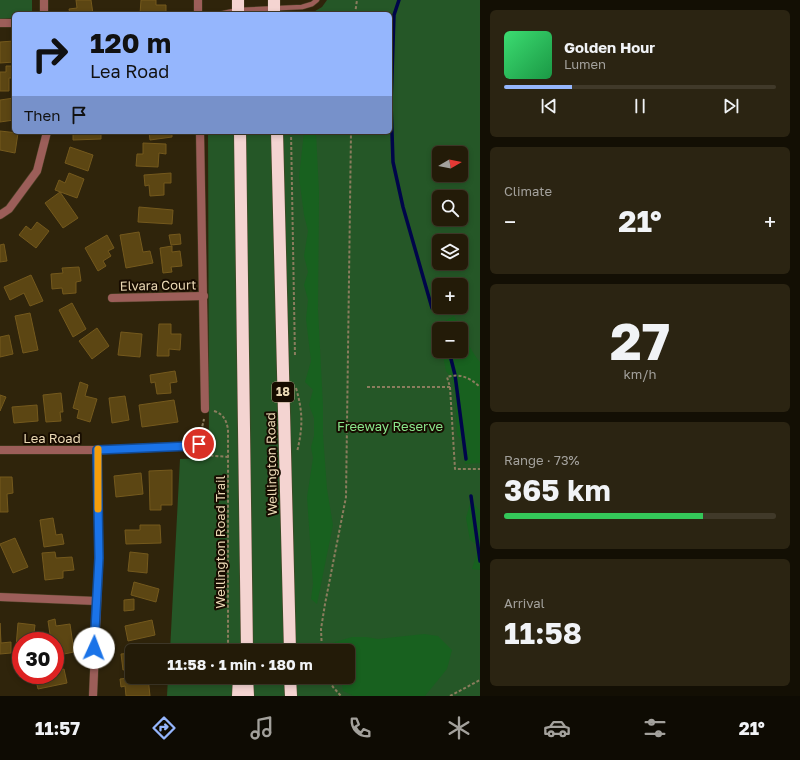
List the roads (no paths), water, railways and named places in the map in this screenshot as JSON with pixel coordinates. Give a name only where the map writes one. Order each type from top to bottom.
[{"type":"highway","name":"Wellington Road","points":[[240,134],[245,361],[247,644]]},
{"type":"highway","name":"Wellington Road","points":[[277,134],[290,644]]},
{"type":"highway","points":[[242,644],[246,591]]},
{"type":"highway","points":[[238,696],[239,684]]},
{"type":"highway","points":[[248,684],[248,696]]},
{"type":"highway","points":[[290,684],[291,696]]},
{"type":"street","points":[[44,0],[44,12]]},
{"type":"street","points":[[198,0],[198,12]]},
{"type":"street","points":[[0,23],[12,23]]},
{"type":"street","points":[[0,215],[9,209],[36,171],[46,134]]},
{"type":"street","points":[[200,134],[205,409]]},
{"type":"street","name":"Elvara Court","points":[[112,298],[204,296]]},
{"type":"street","name":"Lea Road","points":[[0,450],[97,450],[190,446],[199,444]]},
{"type":"street","points":[[93,696],[99,558],[97,450]]},
{"type":"street","points":[[0,597],[96,601]]},
{"type":"lane","points":[[225,12],[238,8],[307,6],[317,0]]},
{"type":"waterway","points":[[392,74],[394,15],[399,0]]},
{"type":"waterway","points":[[392,132],[393,162],[403,207],[432,308]]},
{"type":"waterway","points":[[451,358],[455,375],[466,459]]},
{"type":"waterway","points":[[471,496],[480,561]]},
{"type":"park label","name":"Freeway Reserve","points":[[390,426]]}]
